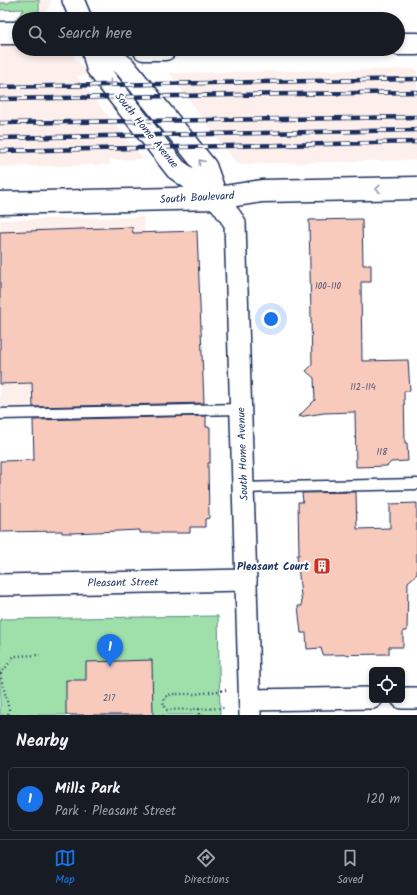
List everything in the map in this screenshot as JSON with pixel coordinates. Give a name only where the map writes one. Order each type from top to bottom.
[{"type":"street","points":[[73,0],[78,12]]},
{"type":"street","points":[[0,34],[12,33]]},
{"type":"street","points":[[405,44],[417,44]]},
{"type":"street","name":"South Home Avenue","points":[[94,56],[97,68],[176,169],[217,198]]},
{"type":"street","name":"South Home Avenue","points":[[110,56],[125,67],[206,168],[217,198],[235,223],[250,708]]},
{"type":"street","name":"South Boulevard","points":[[0,203],[217,198],[262,191],[417,188]]},
{"type":"street","name":"Pleasant Street","points":[[0,585],[246,580]]},
{"type":"street","points":[[250,708],[369,698]]},
{"type":"street","points":[[405,698],[417,698]]},
{"type":"lane","points":[[0,414],[241,408]]},
{"type":"lane","points":[[243,488],[417,484]]},
{"type":"path","points":[[8,715],[9,710],[0,674],[14,656],[40,656]]},
{"type":"path","points":[[226,690],[195,694],[172,694],[165,697],[163,701],[163,705],[167,710],[226,708]]},
{"type":"path","points":[[199,709],[199,715]]},
{"type":"shaded area","points":[[0,0],[51,0],[48,9],[45,12],[22,12],[24,9],[0,10]]},
{"type":"shaded area","points":[[12,41],[12,56],[73,56],[89,75],[76,76],[143,159],[110,160],[109,165],[0,167],[0,42]]},
{"type":"shaded area","points":[[417,69],[417,160],[237,164],[169,73]]},
{"type":"shaded area","points":[[144,217],[146,287],[33,290],[31,414],[0,414],[0,220]]},
{"type":"green space","points":[[14,0],[39,0],[39,12],[22,12],[24,9],[0,10],[0,3],[8,3]]},
{"type":"green space","points":[[218,616],[220,715],[0,715],[0,619]]},
{"type":"building","points":[[362,219],[363,265],[371,265],[371,282],[361,282],[362,361],[408,360],[410,391],[404,391],[405,443],[407,443],[408,461],[391,462],[387,466],[356,467],[355,412],[324,413],[298,417],[315,400],[314,378],[306,371],[312,365],[309,220]]},
{"type":"building","points":[[132,227],[133,233],[197,231],[204,403],[33,407],[32,383],[0,384],[0,232]]},
{"type":"building","points":[[206,416],[206,427],[210,427],[210,463],[208,463],[209,518],[205,519],[205,527],[190,527],[190,533],[140,533],[140,530],[73,533],[62,533],[62,531],[0,532],[0,461],[34,460],[33,420]]},
{"type":"building","name":"Pleasant Court","points":[[356,492],[357,529],[390,528],[390,504],[417,503],[417,574],[408,582],[407,631],[403,631],[403,647],[389,647],[389,654],[323,655],[321,648],[307,649],[306,633],[301,633],[298,606],[302,606],[297,555],[299,555],[298,502],[303,502],[302,493]]},
{"type":"building","points":[[152,660],[153,715],[66,715],[66,680],[86,680],[86,662]]},
{"type":"railway","points":[[0,87],[417,79]]},
{"type":"railway","points":[[0,99],[417,92]]},
{"type":"railway","points":[[0,123],[417,117]]},
{"type":"railway","points":[[0,138],[417,130]]},
{"type":"railway","points":[[0,151],[417,142]]},
{"type":"place","name":"Pleasant Court","points":[[322,566]]},
{"type":"place","name":"Mills Park","points":[[110,667]]}]
